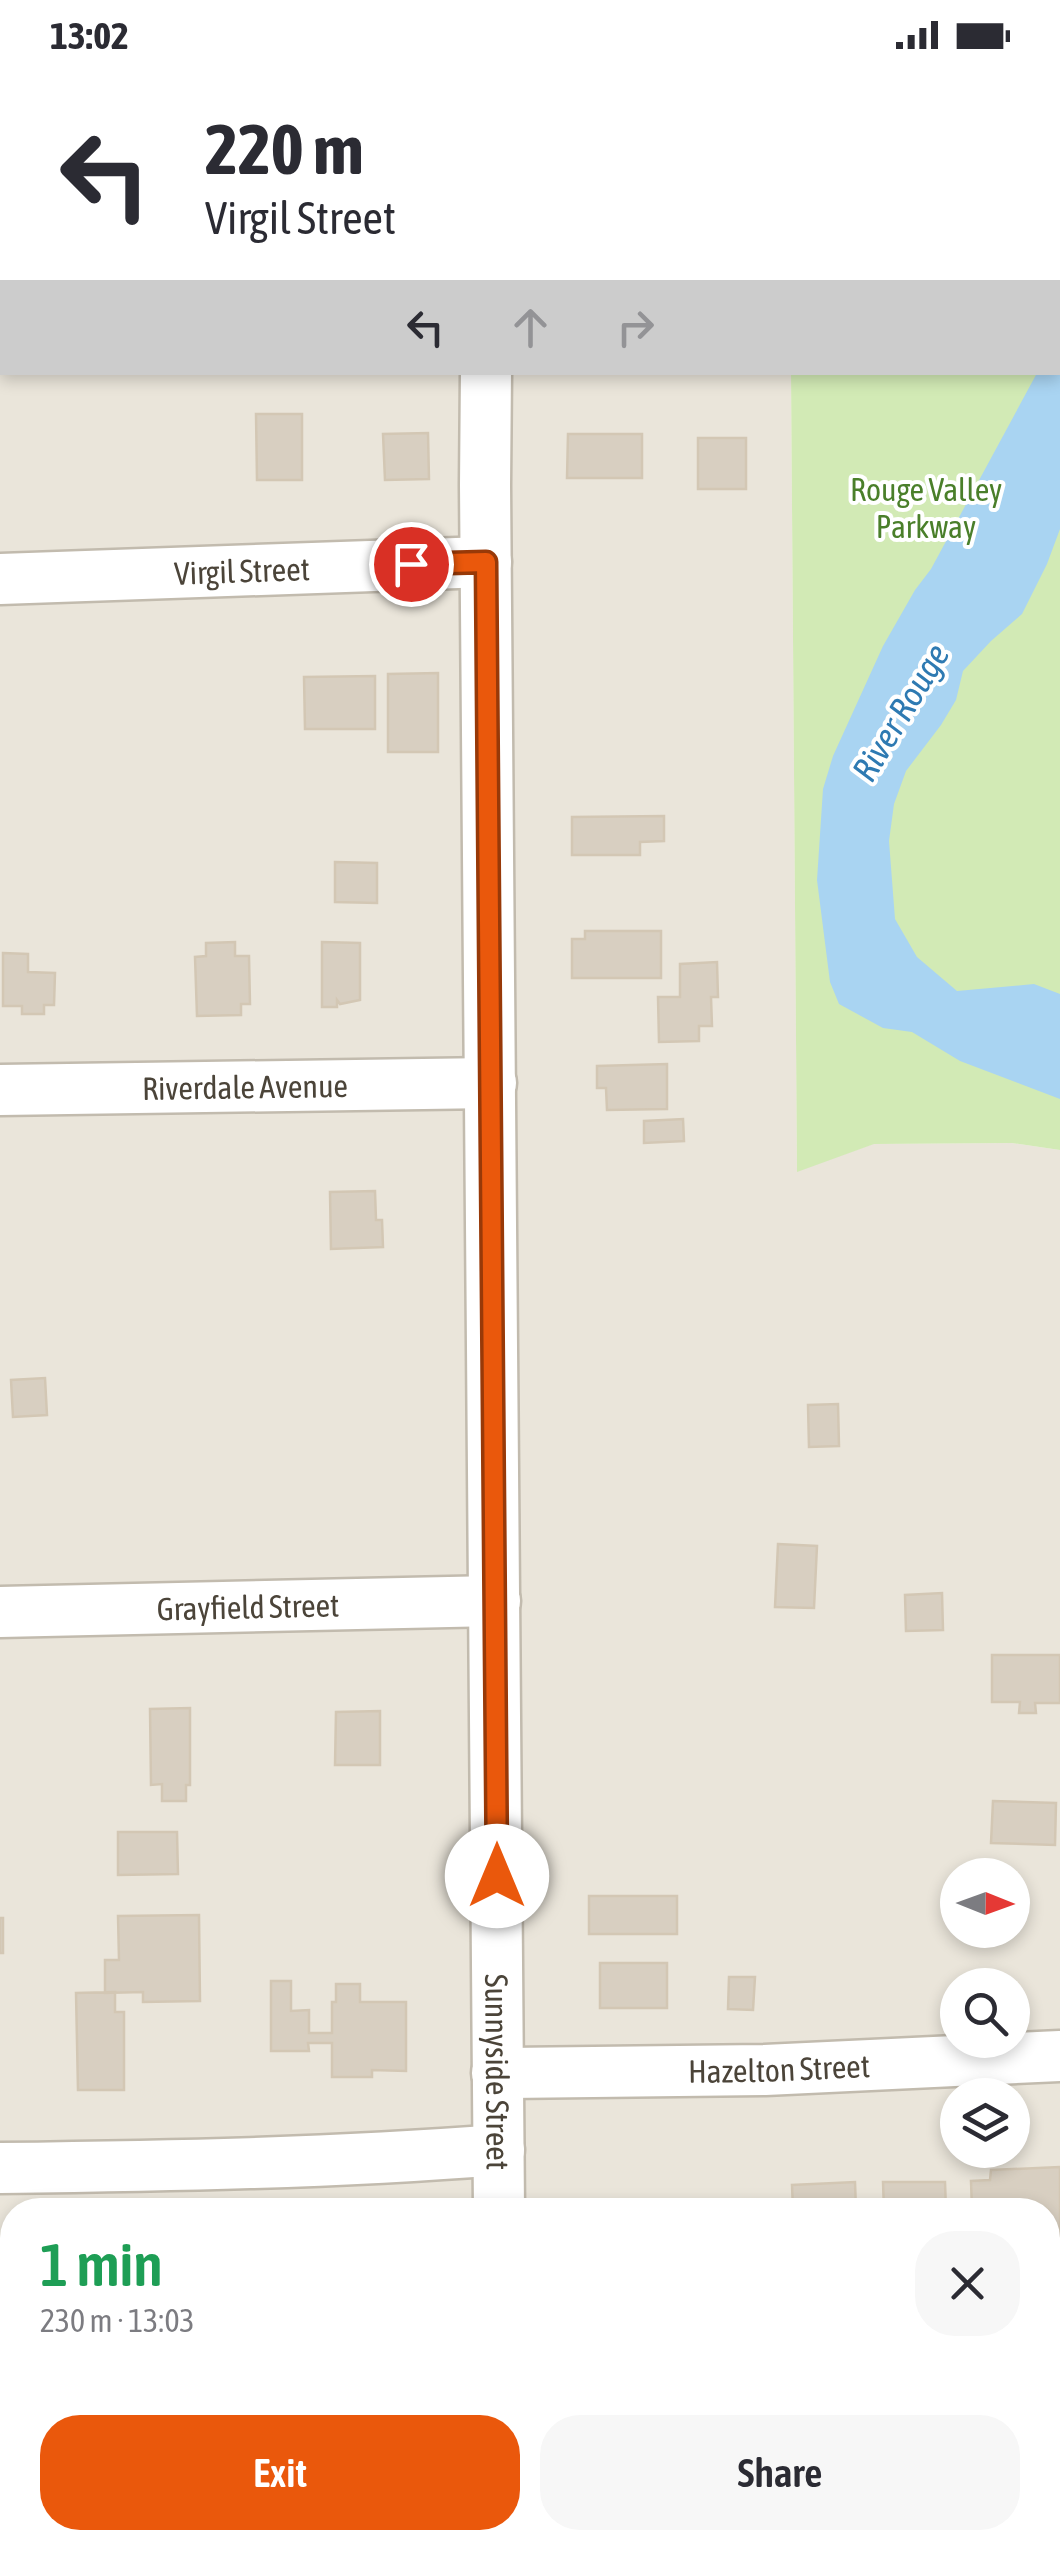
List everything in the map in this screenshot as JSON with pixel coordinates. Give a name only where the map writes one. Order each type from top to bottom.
[{"type":"street","name":"Sunnyside Street","points":[[486,375],[499,2198]]},
{"type":"street","name":"Virgil Street","points":[[0,579],[486,562]]},
{"type":"street","name":"Riverdale Avenue","points":[[0,1090],[491,1083]]},
{"type":"street","name":"Grayfield Street","points":[[0,1612],[495,1601]]},
{"type":"street","name":"Hazelton Street","points":[[497,2073],[765,2070],[1060,2056]]},
{"type":"street","points":[[0,2168],[375,2159],[499,2150]]},
{"type":"shaded area","points":[[0,375],[791,375],[797,1171],[873,1144],[1012,1143],[1060,1150],[1060,2198],[0,2198]]},
{"type":"green space","name":"Rouge Valley Parkway","points":[[791,375],[1060,375],[1060,1150],[1012,1143],[874,1144],[797,1172]]},
{"type":"water","name":"River Rouge","points":[[1036,375],[1060,375],[1060,529],[1022,614],[963,671],[956,700],[906,771],[894,804],[889,841],[895,919],[917,957],[957,991],[1034,984],[1060,994],[1060,1099],[960,1061],[912,1032],[883,1028],[839,1004],[830,982],[817,880],[823,789],[833,756],[883,646],[931,569]]},
{"type":"building","points":[[256,414],[302,414],[302,480],[257,480]]},
{"type":"building","points":[[428,433],[429,479],[385,480],[383,434]]},
{"type":"building","points":[[568,434],[642,434],[642,478],[567,478]]},
{"type":"building","points":[[698,438],[746,438],[746,489],[698,489]]},
{"type":"building","points":[[438,673],[438,752],[388,752],[388,674]]},
{"type":"building","points":[[375,676],[375,729],[305,729],[304,677]]},
{"type":"building","points":[[664,816],[664,841],[640,842],[640,855],[572,855],[572,817]]},
{"type":"building","points":[[335,862],[377,863],[377,903],[335,902]]},
{"type":"building","points":[[585,931],[661,931],[661,978],[572,978],[572,939],[585,939]]},
{"type":"building","points":[[235,942],[235,956],[249,956],[250,1004],[241,1004],[241,1015],[197,1016],[195,957],[206,956],[206,943]]},
{"type":"building","points":[[322,942],[360,943],[360,1000],[340,1004],[337,1000],[337,1007],[322,1007]]},
{"type":"building","points":[[3,953],[28,954],[28,972],[55,973],[54,1005],[44,1005],[44,1014],[22,1014],[22,1006],[3,1006]]},
{"type":"building","points":[[717,962],[718,997],[711,997],[712,1026],[699,1026],[699,1041],[659,1042],[658,997],[680,997],[680,964]]},
{"type":"building","points":[[667,1064],[667,1109],[607,1110],[606,1088],[597,1088],[597,1066]]},
{"type":"building","points":[[683,1119],[684,1141],[644,1143],[644,1121]]},
{"type":"building","points":[[375,1191],[376,1220],[382,1220],[383,1247],[331,1249],[330,1192]]},
{"type":"building","points":[[45,1378],[47,1415],[13,1417],[11,1380]]},
{"type":"building","points":[[838,1404],[839,1446],[809,1447],[808,1405]]},
{"type":"building","points":[[778,1544],[817,1546],[814,1608],[775,1607]]},
{"type":"building","points":[[942,1593],[943,1630],[906,1631],[905,1595]]},
{"type":"building","points":[[992,1655],[1060,1655],[1060,1703],[1035,1703],[1036,1713],[1019,1713],[1020,1702],[992,1702]]},
{"type":"building","points":[[190,1708],[190,1785],[186,1785],[186,1801],[162,1801],[162,1784],[151,1785],[150,1709]]},
{"type":"building","points":[[380,1711],[380,1765],[335,1765],[336,1712]]},
{"type":"building","points":[[993,1801],[1056,1803],[1055,1845],[991,1843]]},
{"type":"building","points":[[118,1832],[177,1832],[178,1874],[118,1875]]},
{"type":"building","points":[[589,1896],[677,1896],[677,1934],[589,1934]]},
{"type":"building","points":[[199,1915],[200,2001],[143,2002],[143,1992],[105,1993],[105,1960],[119,1960],[118,1916]]},
{"type":"building","points":[[3,1918],[3,1953],[0,1953]]},
{"type":"building","points":[[600,1963],[667,1963],[667,2008],[600,2008]]},
{"type":"building","points":[[729,1977],[755,1977],[753,2010],[728,2009]]},
{"type":"building","points":[[271,1981],[291,1981],[291,2011],[309,2010],[309,2033],[332,2033],[336,1984],[360,1984],[360,2002],[406,2002],[406,2071],[372,2070],[372,2077],[332,2077],[332,2043],[308,2043],[309,2051],[271,2051]]},
{"type":"building","points":[[115,1992],[115,2012],[124,2012],[124,2090],[78,2090],[76,1993]]},
{"type":"building","points":[[1060,2167],[1060,2198],[972,2198],[971,2181],[990,2180],[991,2170]]},
{"type":"building","points":[[855,2182],[856,2198],[793,2198],[792,2185]]},
{"type":"building","points":[[883,2182],[945,2182],[946,2198],[884,2198]]},
{"type":"route","points":[[411,564],[486,562],[497,1876]]}]
